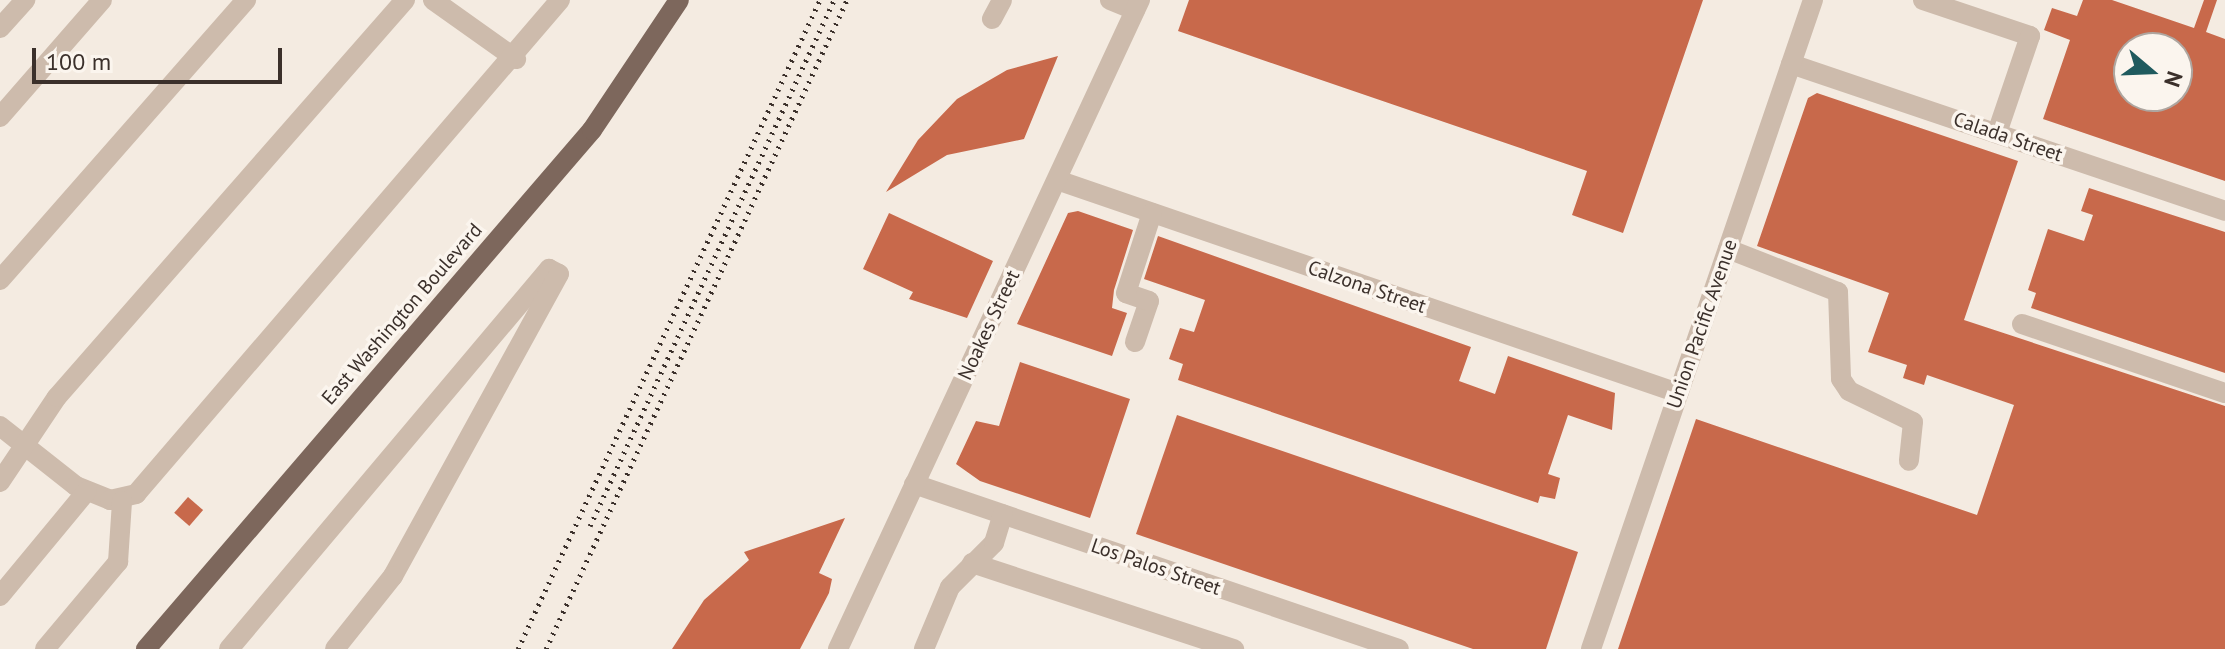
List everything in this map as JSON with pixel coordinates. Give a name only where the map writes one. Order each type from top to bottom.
[{"type":"main road","name":"East Washington Boulevard","points":[[146,649],[592,130],[679,0]]},
{"type":"street","points":[[0,28],[25,0]]},
{"type":"street","points":[[0,117],[102,0]]},
{"type":"street","points":[[0,280],[246,0]]},
{"type":"street","points":[[0,482],[57,397],[405,0]]},
{"type":"street","points":[[433,0],[516,59]]},
{"type":"street","points":[[122,501],[147,484],[516,59],[560,0]]},
{"type":"street","points":[[992,19],[1002,0]]},
{"type":"street","points":[[1110,0],[1137,5]]},
{"type":"street","name":"Union Pacific Avenue","points":[[1591,649],[1813,0]]},
{"type":"street","points":[[1923,0],[2030,36],[1997,133]]},
{"type":"street","name":"Noakes Street","points":[[838,649],[1137,5]]},
{"type":"street","name":"Calada Street","points":[[1791,64],[2225,211]]},
{"type":"street","name":"Calzona Street","points":[[1057,180],[1678,393]]},
{"type":"street","points":[[1135,342],[1149,301],[1126,293],[1152,213]]},
{"type":"street","points":[[1728,249],[1838,292],[1841,379],[1849,391],[1913,422],[1909,461]]},
{"type":"street","points":[[229,649],[549,269],[559,274],[393,576],[335,649]]},
{"type":"street","points":[[2022,324],[2225,393]]},
{"type":"street","points":[[0,426],[87,491],[122,501]]},
{"type":"street","name":"Los Palos Street","points":[[914,484],[1399,649]]},
{"type":"street","points":[[0,596],[87,491]]},
{"type":"street","points":[[45,649],[118,562],[122,501]]},
{"type":"street","points":[[924,649],[950,587],[994,543],[1003,514]]},
{"type":"street","points":[[972,563],[1234,649]]},
{"type":"building","points":[[1189,0],[1703,0],[1623,233],[1572,215],[1587,171],[1178,31]]},
{"type":"building","points":[[2083,0],[2112,0],[2194,28],[2204,0],[2217,0],[2206,32],[2225,39],[2225,181],[2043,119],[2070,40],[2044,30],[2052,8],[2077,16]]},
{"type":"building","points":[[1058,56],[1024,139],[947,155],[886,192],[918,140],[957,99],[1007,70]]},
{"type":"building","points":[[1817,93],[2018,161],[1964,320],[2225,406],[2225,649],[1618,649],[1696,419],[1977,515],[2014,405],[1927,375],[1924,385],[1903,378],[1907,365],[1868,352],[1889,293],[1757,246],[1808,98]]},
{"type":"building","points":[[2089,188],[2225,232],[2225,373],[2031,308],[2036,293],[2028,290],[2048,229],[2084,241],[2093,215],[2081,211]]},
{"type":"building","points":[[1078,211],[1133,230],[1114,290],[1112,308],[1127,313],[1112,356],[1017,324],[1068,213]]},
{"type":"building","points":[[889,213],[993,261],[967,318],[909,299],[913,292],[863,269]]},
{"type":"building","points":[[1158,236],[1471,347],[1459,381],[1495,394],[1508,356],[1615,393],[1612,430],[1568,415],[1548,474],[1560,478],[1555,499],[1540,496],[1538,503],[1178,380],[1183,364],[1169,359],[1180,328],[1194,332],[1205,300],[1144,279]]},
{"type":"building","points":[[1020,362],[1130,399],[1090,518],[980,481],[956,464],[976,421],[999,426]]},
{"type":"building","points":[[1177,415],[1578,552],[1546,649],[1473,649],[1136,534]]},
{"type":"building","points":[[188,497],[203,510],[189,526],[174,513]]},
{"type":"building","points":[[845,518],[819,573],[832,579],[829,593],[800,649],[672,649],[704,600],[749,560],[744,552]]},
{"type":"railway","points":[[518,649],[820,0]]},
{"type":"railway","points":[[590,526],[834,0]]},
{"type":"railway","points":[[546,649],[847,0]]}]
